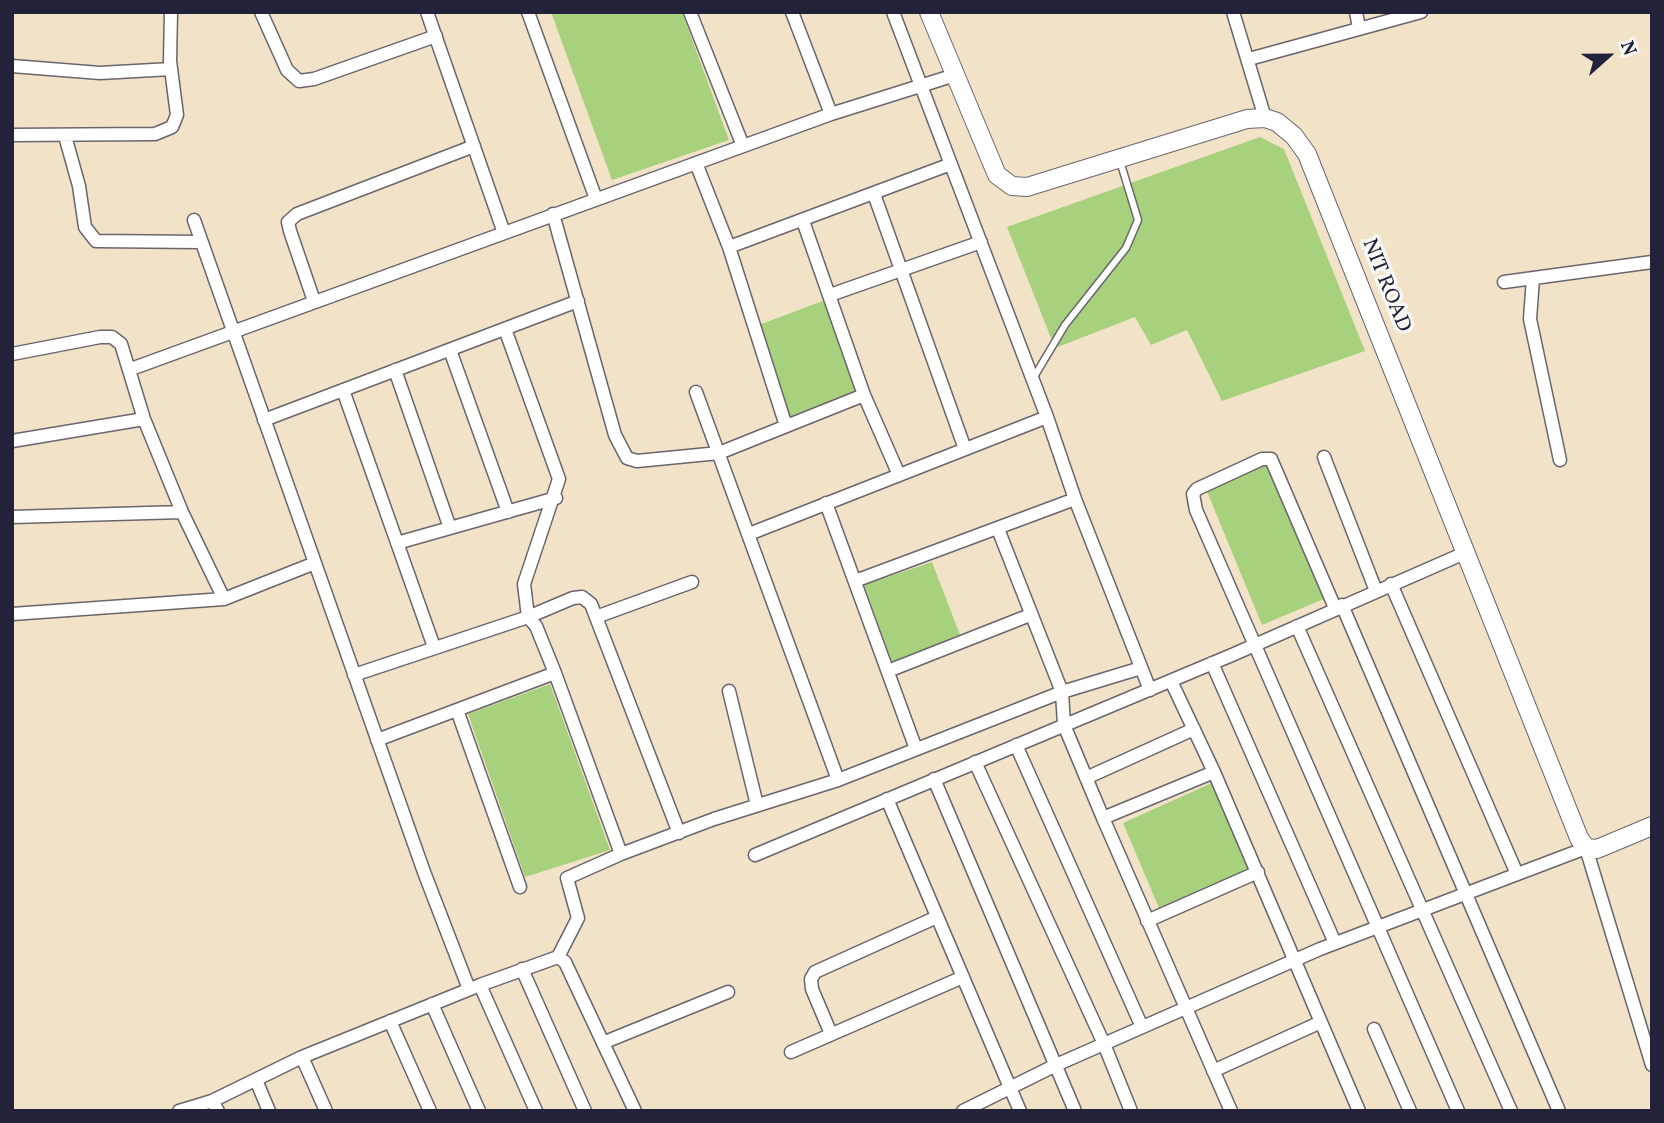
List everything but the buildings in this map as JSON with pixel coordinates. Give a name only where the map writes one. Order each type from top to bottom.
[{"type":"main road","points":[[929,12],[997,176],[1012,186],[1027,187],[1247,119],[1265,118]]},
{"type":"main road","name":"NIT ROAD","points":[[1265,118],[1286,129],[1307,154],[1579,838],[1586,848]]},
{"type":"main road","points":[[1586,848],[1597,849],[1652,826]]},
{"type":"street","points":[[12,135],[155,134],[172,127],[177,115],[171,69],[172,12]]},
{"type":"street","points":[[261,12],[287,70],[299,81],[314,79],[436,36]]},
{"type":"street","points":[[427,12],[504,233]]},
{"type":"street","points":[[528,12],[596,199]]},
{"type":"street","points":[[690,12],[743,146]]},
{"type":"street","points":[[792,12],[831,114]]},
{"type":"street","points":[[893,12],[1047,417],[1075,499],[1150,690]]},
{"type":"street","points":[[1233,12],[1265,118]]},
{"type":"street","points":[[1356,12],[1359,28]]},
{"type":"street","points":[[1249,59],[1405,14],[1421,12]]},
{"type":"street","points":[[12,66],[100,73],[171,69]]},
{"type":"street","points":[[131,369],[831,114],[921,88],[955,75]]},
{"type":"street","points":[[65,136],[75,170],[85,227],[96,241],[201,242]]},
{"type":"street","points":[[314,301],[288,222],[297,214],[474,146]]},
{"type":"street","points":[[696,163],[729,247],[786,426]]},
{"type":"street","points":[[729,247],[803,222],[951,164]]},
{"type":"street","points":[[874,194],[965,449]]},
{"type":"street","points":[[553,214],[615,435],[627,458],[637,461],[719,453],[864,396]]},
{"type":"street","points":[[194,220],[377,740],[475,987],[536,1111]]},
{"type":"street","points":[[803,222],[864,396],[899,475]]},
{"type":"street","points":[[830,295],[981,242]]},
{"type":"street","points":[[1504,282],[1652,262]]},
{"type":"street","points":[[1533,278],[1530,318],[1560,460]]},
{"type":"street","points":[[264,420],[578,301]]},
{"type":"street","points":[[505,329],[559,479],[556,498],[527,573],[524,598],[528,617],[536,626],[555,673],[621,854]]},
{"type":"street","points":[[12,354],[112,337],[121,344],[131,369],[144,419],[182,512],[224,599]]},
{"type":"street","points":[[450,349],[508,512]]},
{"type":"street","points":[[395,370],[450,528]]},
{"type":"street","points":[[343,390],[434,647]]},
{"type":"street","points":[[696,393],[838,780]]},
{"type":"street","points":[[749,534],[1047,417]]},
{"type":"street","points":[[12,441],[144,419]]},
{"type":"street","points":[[1324,457],[1376,591]]},
{"type":"street","points":[[1458,1111],[1196,510],[1193,494],[1203,485],[1262,459],[1270,459],[1339,607],[1467,893],[1559,1111]]},
{"type":"street","points":[[397,543],[556,498]]},
{"type":"street","points":[[855,581],[1075,499]]},
{"type":"street","points":[[827,503],[916,750]]},
{"type":"street","points":[[12,517],[182,512]]},
{"type":"street","points":[[998,529],[1062,692],[1064,725],[1231,1111]]},
{"type":"street","points":[[755,856],[1254,646],[1467,552]]},
{"type":"street","points":[[12,614],[224,599],[315,563]]},
{"type":"street","points":[[596,617],[692,582]]},
{"type":"street","points":[[1391,584],[1517,874]]},
{"type":"street","points":[[354,675],[582,597],[591,604],[679,833]]},
{"type":"street","points":[[888,671],[1030,615]]},
{"type":"street","points":[[1297,626],[1511,1111]]},
{"type":"street","points":[[1212,663],[1335,943]]},
{"type":"street","points":[[179,1111],[215,1106],[256,1080],[302,1057],[475,987],[558,957],[578,918],[567,878],[621,854],[714,819],[838,780],[1062,692],[1142,668]]},
{"type":"street","points":[[377,740],[555,673]]},
{"type":"street","points":[[1171,681],[1258,872],[1359,1111]]},
{"type":"street","points":[[729,691],[752,807]]},
{"type":"street","points":[[457,710],[520,887]]},
{"type":"street","points":[[1086,778],[1194,729]]},
{"type":"street","points":[[1016,745],[1142,1027]]},
{"type":"street","points":[[975,762],[1104,1044],[1131,1111]]},
{"type":"street","points":[[1103,818],[1214,772]]},
{"type":"street","points":[[934,779],[1075,1111]]},
{"type":"street","points":[[887,799],[1020,1111]]},
{"type":"street","points":[[962,1111],[1056,1065],[1294,960],[1586,848],[1652,1065]]},
{"type":"street","points":[[1147,921],[1258,872]]},
{"type":"street","points":[[831,1034],[812,989],[811,979],[815,972],[937,918]]},
{"type":"street","points":[[558,957],[565,962],[605,1042],[635,1111]]},
{"type":"street","points":[[522,969],[584,1111]]},
{"type":"street","points":[[791,1052],[963,977]]},
{"type":"street","points":[[605,1042],[729,992]]},
{"type":"street","points":[[432,1004],[479,1111]]},
{"type":"street","points":[[390,1021],[430,1111]]},
{"type":"street","points":[[1213,1071],[1321,1022]]},
{"type":"street","points":[[1374,1029],[1410,1111]]},
{"type":"street","points":[[302,1057],[326,1111]]},
{"type":"street","points":[[256,1080],[269,1111]]},
{"type":"lane","points":[[1032,379],[1065,325],[1126,248],[1138,220],[1119,159]]},
{"type":"green space","points":[[551,12],[682,12],[729,140],[612,180]]},
{"type":"green space","points":[[1260,137],[1284,149],[1365,351],[1222,401],[1187,330],[1151,345],[1135,317],[1055,348],[1007,227]]},
{"type":"green space","points":[[828,299],[858,392],[790,418],[759,325]]},
{"type":"green space","points":[[1269,463],[1326,598],[1262,625],[1206,489]]},
{"type":"green space","points":[[932,562],[960,635],[892,662],[864,585]]},
{"type":"green space","points":[[550,684],[610,850],[525,877],[468,714]]},
{"type":"green space","points":[[1214,782],[1253,869],[1159,908],[1123,823]]}]
